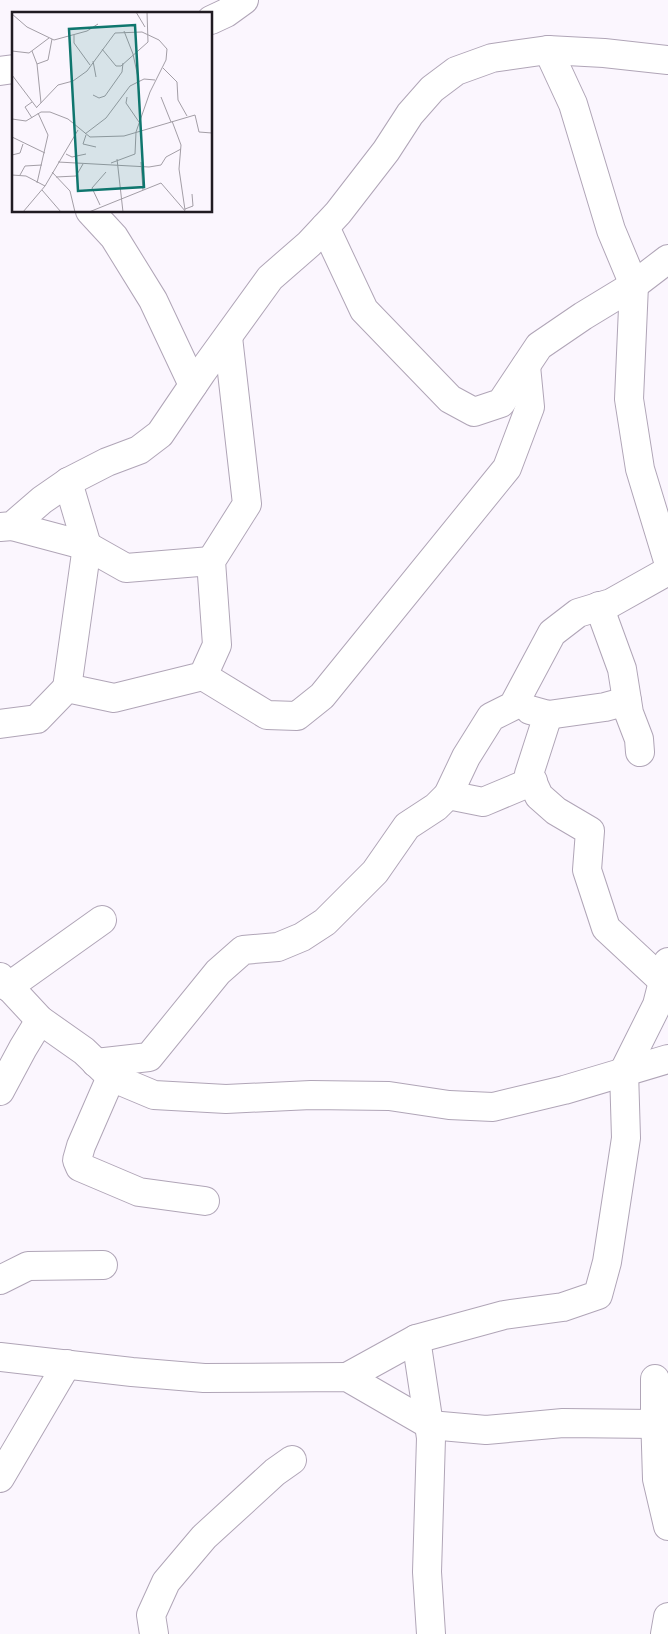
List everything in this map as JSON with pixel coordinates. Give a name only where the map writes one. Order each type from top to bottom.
[{"type":"street","points":[[212,20],[226,13],[244,0]]},
{"type":"street","points":[[6,527],[68,482],[107,462],[139,450],[160,434],[270,278],[309,244],[338,213],[386,151],[410,114],[432,89],[456,70],[492,58],[548,50],[604,53],[668,60]]},
{"type":"street","points":[[548,50],[572,104],[611,230],[634,285],[629,399],[640,469],[668,561]]},
{"type":"street","points":[[91,212],[114,238],[153,300],[193,385]]},
{"type":"street","points":[[325,227],[364,310],[450,399],[474,412],[501,403],[539,346],[634,285],[668,259]]},
{"type":"street","points":[[203,676],[217,645],[211,561],[247,504],[228,338]]},
{"type":"street","points":[[67,688],[114,698],[203,676],[266,715],[297,716],[322,696],[507,468],[530,408],[526,366]]},
{"type":"street","points":[[0,724],[36,720],[67,688],[87,546],[68,482]]},
{"type":"street","points":[[6,527],[87,546],[126,568],[211,561]]},
{"type":"street","points":[[104,1070],[149,1057],[218,972],[243,950],[278,946],[302,938],[325,922],[375,872],[407,826],[436,807],[448,795],[466,757],[491,717],[513,706],[552,633],[578,613],[611,603],[668,571]]},
{"type":"street","points":[[600,606],[622,669],[628,713],[639,738],[640,752]]},
{"type":"street","points":[[513,706],[548,715],[605,707],[627,701]]},
{"type":"street","points":[[0,1357],[204,1378],[347,1377],[416,1339],[504,1315],[564,1308],[598,1296],[608,1262],[626,1138],[624,1071],[657,1005],[666,972],[606,928],[587,870],[590,831],[556,811],[539,796],[529,774],[548,715]]},
{"type":"street","points":[[448,795],[483,802],[533,781]]},
{"type":"street","points":[[102,920],[4,982],[40,1020],[84,1051],[104,1070],[154,1095],[226,1099],[311,1095],[389,1096],[449,1104],[493,1107],[564,1090],[668,1058]]},
{"type":"street","points":[[0,1091],[40,1020]]},
{"type":"street","points":[[104,1070],[80,1146],[77,1160],[80,1167],[139,1192],[205,1200]]},
{"type":"street","points":[[0,1280],[28,1266],[103,1265]]},
{"type":"street","points":[[416,1339],[432,1438],[427,1572],[431,1634]]},
{"type":"street","points":[[0,1478],[67,1364]]},
{"type":"street","points":[[347,1377],[430,1425],[486,1430],[563,1423],[662,1425]]},
{"type":"street","points":[[655,1379],[662,1425],[657,1479],[668,1526]]},
{"type":"street","points":[[154,1634],[151,1615],[166,1582],[204,1537],[275,1472],[292,1460]]},
{"type":"street","points":[[666,1634],[668,1617]]}]
